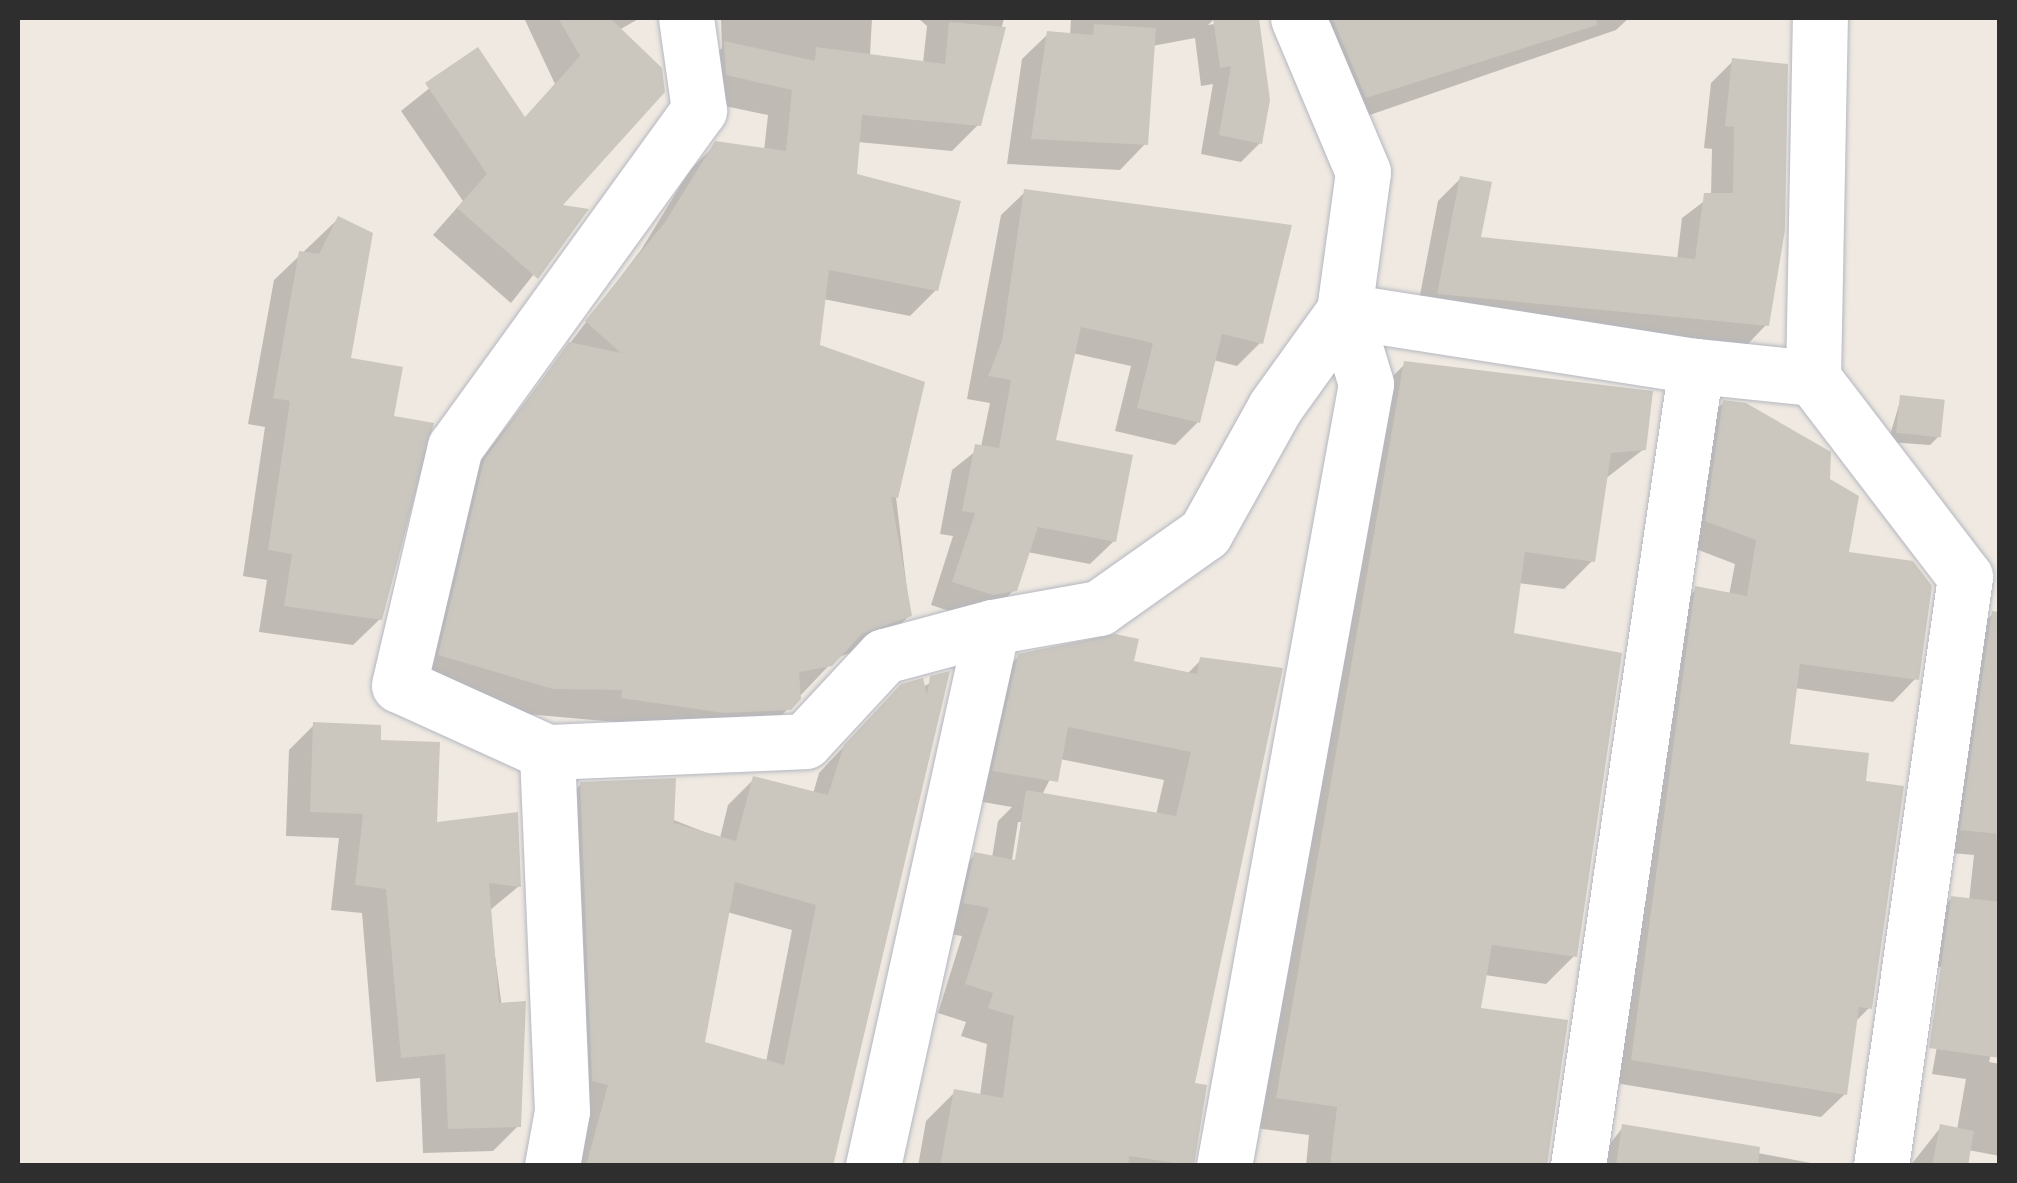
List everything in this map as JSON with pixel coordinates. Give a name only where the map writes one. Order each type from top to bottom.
[{"type":"street","points":[[686,18],[699,110],[454,447],[398,685],[547,752],[805,741],[884,656],[992,627],[1098,608],[1205,533],[1275,408],[1344,311]]},
{"type":"street","points":[[1224,1166],[1366,384],[1344,311],[1363,172],[1298,18]]},
{"type":"street","points":[[1820,18],[1813,378],[1982,580],[1881,1166]]},
{"type":"street","points":[[1344,311],[1696,366],[1813,378]]},
{"type":"street","points":[[1578,1166],[1696,366]]},
{"type":"street","points":[[873,1166],[992,627]]},
{"type":"street","points":[[547,752],[562,1111],[552,1166]]},
{"type":"building","points":[[558,18],[610,18],[662,68],[665,92],[563,205],[589,209],[538,279],[457,208],[487,174],[425,83],[478,47],[525,117],[580,56]]},
{"type":"building","points":[[1213,18],[1259,18],[1270,100],[1262,144],[1219,135],[1231,66],[1220,68]]},
{"type":"building","points":[[1332,18],[1596,18],[1597,25],[1366,98]]},
{"type":"building","points":[[949,22],[1006,27],[981,126],[862,115],[857,174],[961,201],[938,291],[829,270],[820,345],[925,382],[898,498],[891,497],[912,616],[862,634],[832,666],[799,672],[801,699],[791,710],[724,713],[621,698],[622,690],[553,689],[438,655],[484,460],[569,342],[621,353],[585,321],[666,221],[715,141],[786,151],[792,90],[726,75],[724,41],[815,61],[816,47],[945,64]]},
{"type":"building","points":[[1094,24],[1156,28],[1148,145],[1031,139],[1047,31],[1093,35]]},
{"type":"building","points":[[1732,58],[1788,64],[1785,230],[1769,326],[1437,294],[1460,176],[1492,182],[1481,237],[1695,259],[1704,193],[1733,193],[1734,127],[1725,126]]},
{"type":"building","points":[[1024,189],[1292,225],[1263,344],[1222,334],[1200,423],[1137,408],[1153,343],[1081,327],[1056,440],[1133,455],[1116,542],[1038,527],[1017,591],[993,595],[952,582],[975,513],[962,511],[975,444],[999,448],[1011,380],[988,376],[1002,341]]},
{"type":"building","points":[[338,216],[373,233],[351,358],[403,367],[394,416],[434,423],[382,620],[284,606],[292,554],[268,550],[290,401],[273,398],[299,251],[319,254]]},
{"type":"building","points":[[1404,361],[1653,391],[1646,450],[1611,453],[1595,562],[1525,552],[1514,633],[1622,653],[1577,957],[1492,945],[1481,1008],[1568,1020],[1547,1166],[1330,1166],[1337,1107],[1276,1098]]},
{"type":"building","points":[[1900,395],[1945,400],[1941,437],[1896,433]]},
{"type":"building","points":[[1723,400],[1746,403],[1831,452],[1830,479],[1859,496],[1849,552],[1913,561],[1932,586],[1919,680],[1800,664],[1790,744],[1869,753],[1866,781],[1904,786],[1872,1009],[1859,1007],[1847,1095],[1631,1060],[1695,586],[1747,596],[1756,540],[1705,521]]},
{"type":"building","points":[[1992,611],[2000,612],[2000,834],[1960,830]]},
{"type":"building","points":[[1115,634],[1139,639],[1134,661],[1197,674],[1200,657],[1283,668],[1195,1083],[1207,1085],[1194,1166],[1129,1156],[1128,1166],[940,1166],[954,1089],[1003,1098],[1014,1016],[988,1008],[993,993],[965,984],[989,908],[963,903],[974,852],[1015,860],[1026,790],[1176,816],[1191,752],[1068,727],[1058,782],[992,771],[1018,654]]},
{"type":"building","points":[[950,671],[833,1166],[586,1166],[608,1085],[592,1081],[580,782],[676,778],[674,823],[736,841],[753,776],[828,795],[844,745],[901,684],[923,678],[927,695],[930,676]],"holes":[[[735,882],[816,905],[784,1065],[705,1042]]]},
{"type":"building","points":[[313,722],[381,725],[381,740],[440,742],[437,822],[518,812],[521,887],[489,883],[499,1003],[526,1001],[521,1127],[448,1129],[445,1054],[401,1058],[386,889],[355,885],[363,814],[310,812]]},
{"type":"building","points":[[1951,896],[2000,902],[2000,1058],[1929,1048]]},
{"type":"building","points":[[1622,1124],[1760,1147],[1758,1166],[1616,1166]]},
{"type":"building","points":[[1940,1124],[1974,1131],[1968,1166],[1932,1166]]}]
